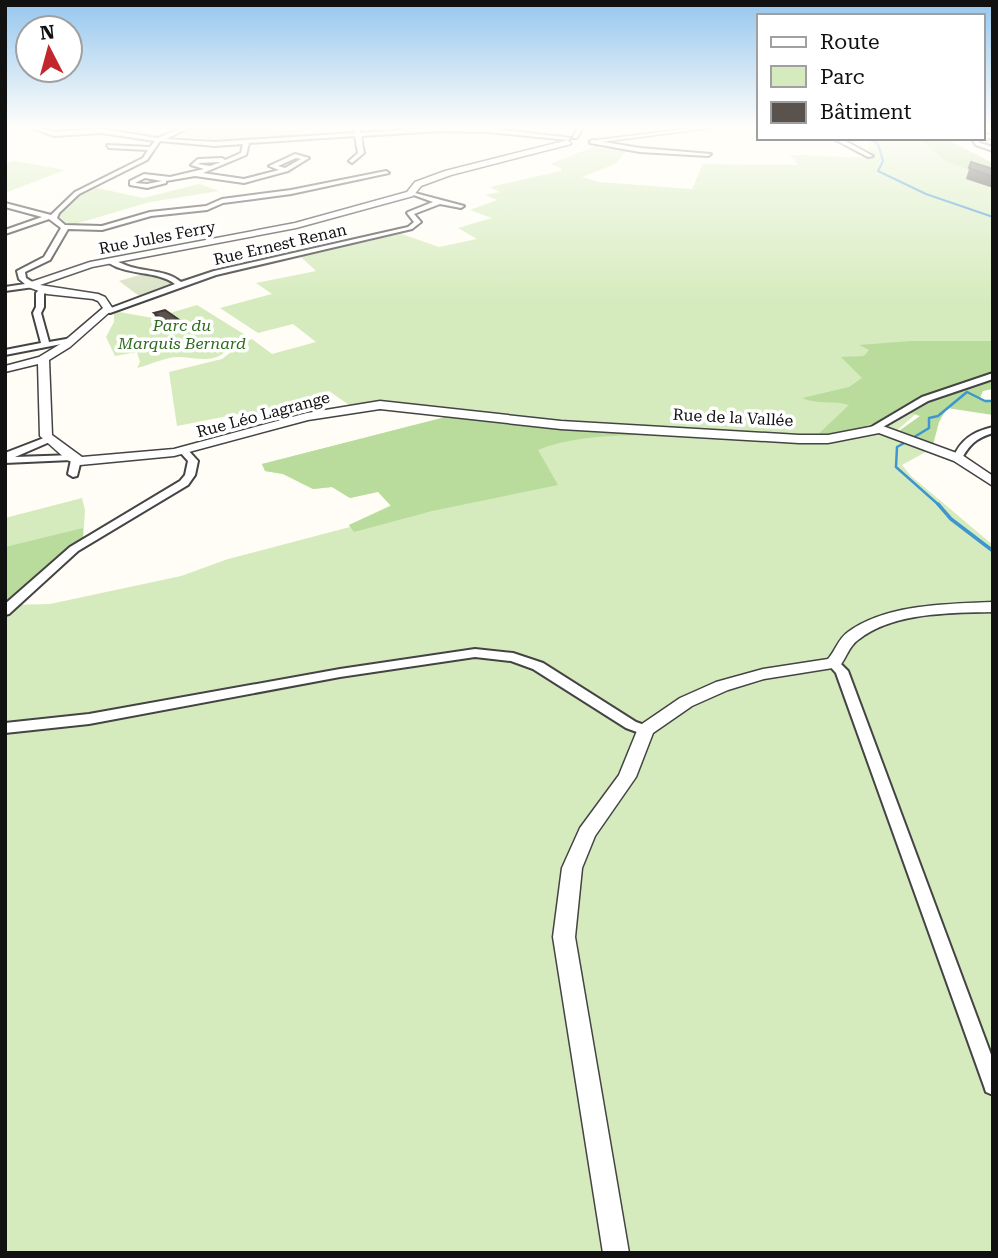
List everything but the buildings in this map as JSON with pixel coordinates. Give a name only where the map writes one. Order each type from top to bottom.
[{"type":"street","points":[[5,232],[50,218],[76,193],[93,185]]},
{"type":"street","points":[[5,205],[43,214],[65,227],[102,228],[150,214],[207,208],[222,201],[291,192],[318,185]]},
{"type":"street","name":"Rue Jules Ferry","points":[[31,285],[86,265],[299,225],[413,193],[418,185]]},
{"type":"street","points":[[413,193],[461,206]]},
{"type":"street","name":"Rue Ernest Renan","points":[[107,311],[214,273],[401,231],[417,224],[410,214],[439,202]]},
{"type":"street","points":[[5,369],[43,359],[72,340],[107,311],[107,304],[99,298],[44,290],[23,279],[21,271],[49,256],[65,232],[65,227]]},
{"type":"street","points":[[112,261],[125,267],[164,274],[181,286]]},
{"type":"street","points":[[5,289],[31,285]]},
{"type":"street","points":[[44,290],[40,293],[37,313],[45,343]]},
{"type":"street","points":[[5,352],[72,340]]},
{"type":"street","points":[[29,347],[35,356],[43,359]]},
{"type":"street","points":[[43,359],[48,439],[73,458]]},
{"type":"street","points":[[873,429],[925,399],[993,376]]},
{"type":"street","name":"Rue Léo Lagrange","points":[[73,458],[184,451],[352,407],[380,405],[457,414]]},
{"type":"street","name":"Rue de la Vallée","points":[[457,414],[561,425],[809,439],[841,437],[873,429],[958,458],[993,482]]},
{"type":"street","points":[[958,458],[962,446],[970,438],[993,430]]},
{"type":"street","points":[[5,458],[48,439]]},
{"type":"street","points":[[5,611],[74,549],[184,484],[190,475],[193,461],[184,451]]},
{"type":"street","points":[[5,458],[73,458]]},
{"type":"street","points":[[73,458],[73,474]]},
{"type":"street","points":[[616,1253],[564,937],[566,901],[572,868],[587,833],[627,777],[645,730],[686,702],[722,686],[764,674],[833,663],[849,639],[874,626],[931,610],[993,607]]},
{"type":"street","points":[[5,729],[89,719],[340,673],[475,653],[513,657],[538,666],[631,725],[645,730]]},
{"type":"street","points":[[833,663],[842,671],[847,684],[993,1086]]},
{"type":"green space","points":[[5,185],[27,185],[5,193]]},
{"type":"green space","points":[[196,185],[219,191],[150,202],[69,225],[58,215],[79,194],[93,187],[143,198]]},
{"type":"green space","points":[[500,185],[635,185],[692,189],[694,185],[993,185],[993,372],[953,381],[893,434],[933,448],[902,465],[911,476],[993,545],[993,1253],[5,1253],[5,518],[82,498],[85,510],[83,542],[13,605],[50,604],[181,576],[228,559],[350,527],[349,525],[391,505],[378,491],[350,498],[332,487],[313,489],[283,474],[265,471],[262,464],[454,415],[380,405],[352,407],[329,391],[288,403],[301,415],[262,424],[253,411],[177,426],[169,372],[222,359],[252,339],[272,354],[316,342],[293,324],[258,333],[220,308],[272,294],[256,283],[316,271],[301,257],[399,233],[439,247],[477,239],[458,228],[492,218],[470,210],[497,200],[485,195],[500,192],[490,187]]},
{"type":"green space","points":[[150,272],[175,282],[175,286],[142,298],[119,281]]},
{"type":"green space","name":"Parc du Marquis Bernard","points":[[197,305],[247,336],[226,342],[228,349],[212,358],[176,357],[137,368],[140,362],[137,352],[115,356],[106,337],[114,322],[114,314],[119,312],[153,318]]},
{"type":"green space","points":[[911,341],[993,341],[993,389],[983,391],[980,398],[993,403],[993,415],[947,408],[939,422],[933,445],[896,433],[920,416],[908,412],[883,423],[870,424],[856,432],[812,440],[849,405],[802,398],[849,387],[862,378],[841,357],[864,356],[869,350],[859,345]]},
{"type":"green space","points":[[457,414],[717,438],[626,435],[579,439],[557,444],[538,450],[558,485],[432,511],[354,532],[349,525],[391,506],[378,492],[350,498],[332,487],[313,489],[283,474],[265,471],[262,464]]},
{"type":"green space","points":[[83,528],[83,539],[56,558],[5,603],[5,547]]},
{"type":"waterway","points":[[907,185],[993,217]]},
{"type":"waterway","points":[[911,439],[929,428],[929,418],[938,416],[967,392],[985,401],[993,401]]},
{"type":"waterway","points":[[906,442],[897,447],[896,467],[939,505]]},
{"type":"waterway","points":[[939,505],[951,519],[993,551]]}]
